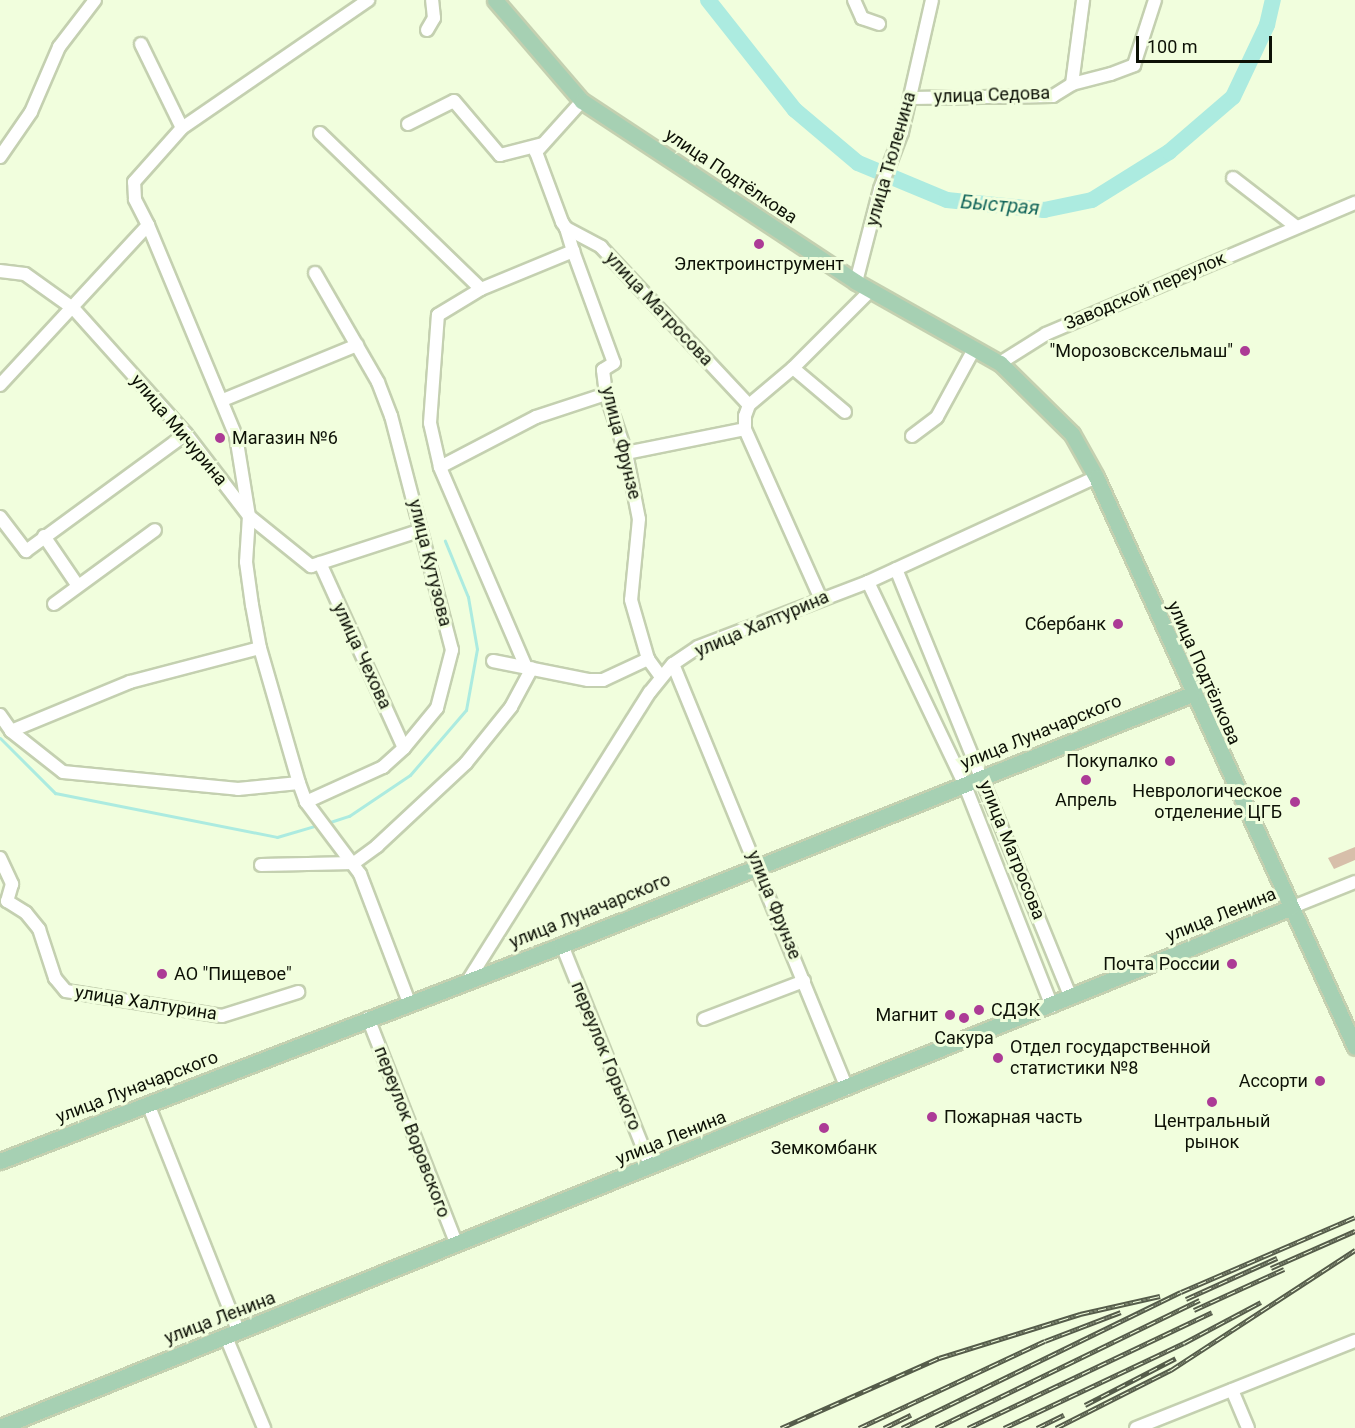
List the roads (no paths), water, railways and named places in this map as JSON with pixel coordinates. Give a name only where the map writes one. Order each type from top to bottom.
[{"type":"main road","name":"улица Подтёлкова","points":[[495,0],[582,101],[856,282],[1000,363],[1072,434],[1096,477],[1192,693],[1355,1047]]},
{"type":"main road","name":"улица Луначарского","points":[[0,1161],[562,945],[1192,693]]},
{"type":"main road","name":"улица Ленина","points":[[0,1427],[847,1089],[1290,908]]},
{"type":"street","points":[[0,157],[31,112],[59,47],[95,0]]},
{"type":"street","points":[[368,0],[182,128],[134,182],[135,199],[223,400],[236,436],[249,516],[246,562],[260,648],[299,783],[306,802],[354,863],[409,1002]]},
{"type":"street","points":[[427,30],[434,18],[432,0]]},
{"type":"street","points":[[854,0],[862,18],[879,24]]},
{"type":"street","name":"улица Тюленина","points":[[856,282],[880,189],[894,154],[910,98],[932,0]]},
{"type":"street","name":"улица Седова","points":[[1072,84],[1083,0]]},
{"type":"street","name":"улица Седова","points":[[910,98],[1053,96],[1072,84],[1134,65],[1155,0]]},
{"type":"street","points":[[141,44],[182,128]]},
{"type":"street","points":[[408,124],[454,101],[500,155],[544,143]]},
{"type":"street","points":[[573,251],[536,152],[582,101]]},
{"type":"street","points":[[320,132],[480,289]]},
{"type":"street","points":[[1233,178],[1295,226]]},
{"type":"street","name":"Заводской переулок","points":[[1000,363],[1046,334],[1295,226],[1355,203]]},
{"type":"street","points":[[0,385],[74,309],[148,225]]},
{"type":"street","name":"улица Матросова","points":[[566,228],[601,247],[749,405]]},
{"type":"street","name":"улица Кутузова","points":[[529,667],[440,466],[430,423],[438,315],[480,289],[573,251]]},
{"type":"street","name":"улица Фрунзе","points":[[573,251],[614,363],[603,370],[606,394],[626,453],[639,519],[631,600],[648,659],[661,677]]},
{"type":"street","name":"улица Мичурина","points":[[0,271],[25,274],[74,309],[186,434],[249,516]]},
{"type":"street","name":"улица Кутузова","points":[[306,802],[383,767],[404,748],[438,708],[452,650],[419,531],[391,416],[378,382],[315,273]]},
{"type":"street","points":[[820,597],[745,429],[749,405],[794,368],[871,290]]},
{"type":"street","points":[[223,400],[357,345]]},
{"type":"street","points":[[912,436],[937,417],[974,350]]},
{"type":"street","points":[[794,368],[845,412]]},
{"type":"street","points":[[440,466],[536,417],[606,394]]},
{"type":"street","points":[[626,453],[745,429]]},
{"type":"street","points":[[0,517],[26,550],[186,434]]},
{"type":"street","name":"улица Халтурина","points":[[469,979],[661,677],[673,664],[698,647],[820,597],[868,582],[1096,477]]},
{"type":"street","points":[[249,516],[299,560],[311,566],[419,531]]},
{"type":"street","points":[[54,604],[154,530]]},
{"type":"street","points":[[45,536],[78,586]]},
{"type":"street","name":"улица Чехова","points":[[320,563],[404,748]]},
{"type":"street","name":"улица Матросова","points":[[896,569],[983,776],[1071,998]]},
{"type":"street","name":"улица Матросова","points":[[868,582],[964,783],[1052,1006]]},
{"type":"street","points":[[11,731],[130,682],[260,648]]},
{"type":"street","points":[[493,661],[588,680],[603,680],[648,659]]},
{"type":"street","name":"улица Фрунзе","points":[[673,664],[758,865],[847,1089]]},
{"type":"street","points":[[261,865],[354,863],[377,846],[466,764],[511,706],[529,667]]},
{"type":"street","points":[[0,715],[11,731],[63,772],[238,789],[299,783]]},
{"type":"street","name":"улица Халтурина","points":[[0,858],[12,884],[4,903],[26,913],[39,929],[55,978],[66,991],[222,1016],[298,992]]},
{"type":"street","name":"улица Ленина","points":[[1290,908],[1355,882]]},
{"type":"street","name":"переулок Горького","points":[[562,945],[651,1167]]},
{"type":"street","name":"улица Фрунзе","points":[[704,1019],[804,981]]},
{"type":"street","name":"переулок Воровского","points":[[368,1018],[457,1245]]},
{"type":"street","points":[[148,1104],[233,1335],[264,1428]]},
{"type":"street","points":[[1136,1428],[1355,1341]]},
{"type":"street","points":[[1232,1390],[1248,1428]]},
{"type":"waterway","name":"Быстрая","points":[[708,0],[795,110],[858,163],[947,200],[1044,210],[1092,200],[1169,152],[1233,97],[1267,25],[1273,0]]},
{"type":"waterway","points":[[327,823],[349,816],[410,775],[466,710],[477,649],[468,597],[445,541]]},
{"type":"waterway","points":[[0,738],[55,793],[277,837],[318,825]]},
{"type":"railway","points":[[902,1428],[1181,1292],[1355,1217]]},
{"type":"railway","points":[[1271,1268],[1355,1231]]},
{"type":"railway","points":[[1056,1428],[1171,1370],[1355,1250]]},
{"type":"railway","points":[[1186,1299],[1277,1258]]},
{"type":"railway","points":[[1194,1310],[1284,1269]]},
{"type":"railway","points":[[781,1428],[939,1358],[1080,1314],[1160,1296]]},
{"type":"railway","points":[[936,1428],[1200,1300]]},
{"type":"railway","points":[[1004,1428],[1184,1343],[1261,1302]]},
{"type":"railway","points":[[859,1428],[1045,1341],[1121,1312]]},
{"type":"railway","points":[[968,1428],[1212,1312]]},
{"type":"railway","points":[[1085,1405],[1176,1358]]},
{"type":"railway","points":[[884,1428],[911,1415]]},
{"type":"railway","points":[[1037,1428],[1064,1415]]},
{"type":"place","name":"Электроинструмент","points":[[759,244]]},
{"type":"place","name":"\"Морозовсксельмаш\"","points":[[1245,351]]},
{"type":"place","name":"Магазин №6","points":[[220,438]]},
{"type":"place","name":"Сбербанк","points":[[1118,624]]},
{"type":"place","name":"Покупалко","points":[[1170,761]]},
{"type":"place","name":"Апрель","points":[[1086,780]]},
{"type":"place","name":"Неврологическое отделение ЦГБ","points":[[1295,802]]},
{"type":"place","name":"Почта России","points":[[1232,964]]},
{"type":"place","name":"АО \"Пищевое\"","points":[[162,974]]},
{"type":"place","name":"СДЭК","points":[[979,1010]]},
{"type":"place","name":"Магнит","points":[[950,1015]]},
{"type":"place","name":"Сакура","points":[[964,1018]]},
{"type":"place","name":"Отдел государственной статистики №8","points":[[998,1058]]},
{"type":"place","name":"Ассорти","points":[[1320,1081]]},
{"type":"place","name":"Центральный рынок","points":[[1212,1102]]},
{"type":"place","name":"Пожарная часть","points":[[932,1117]]},
{"type":"place","name":"Земкомбанк","points":[[824,1128]]}]
